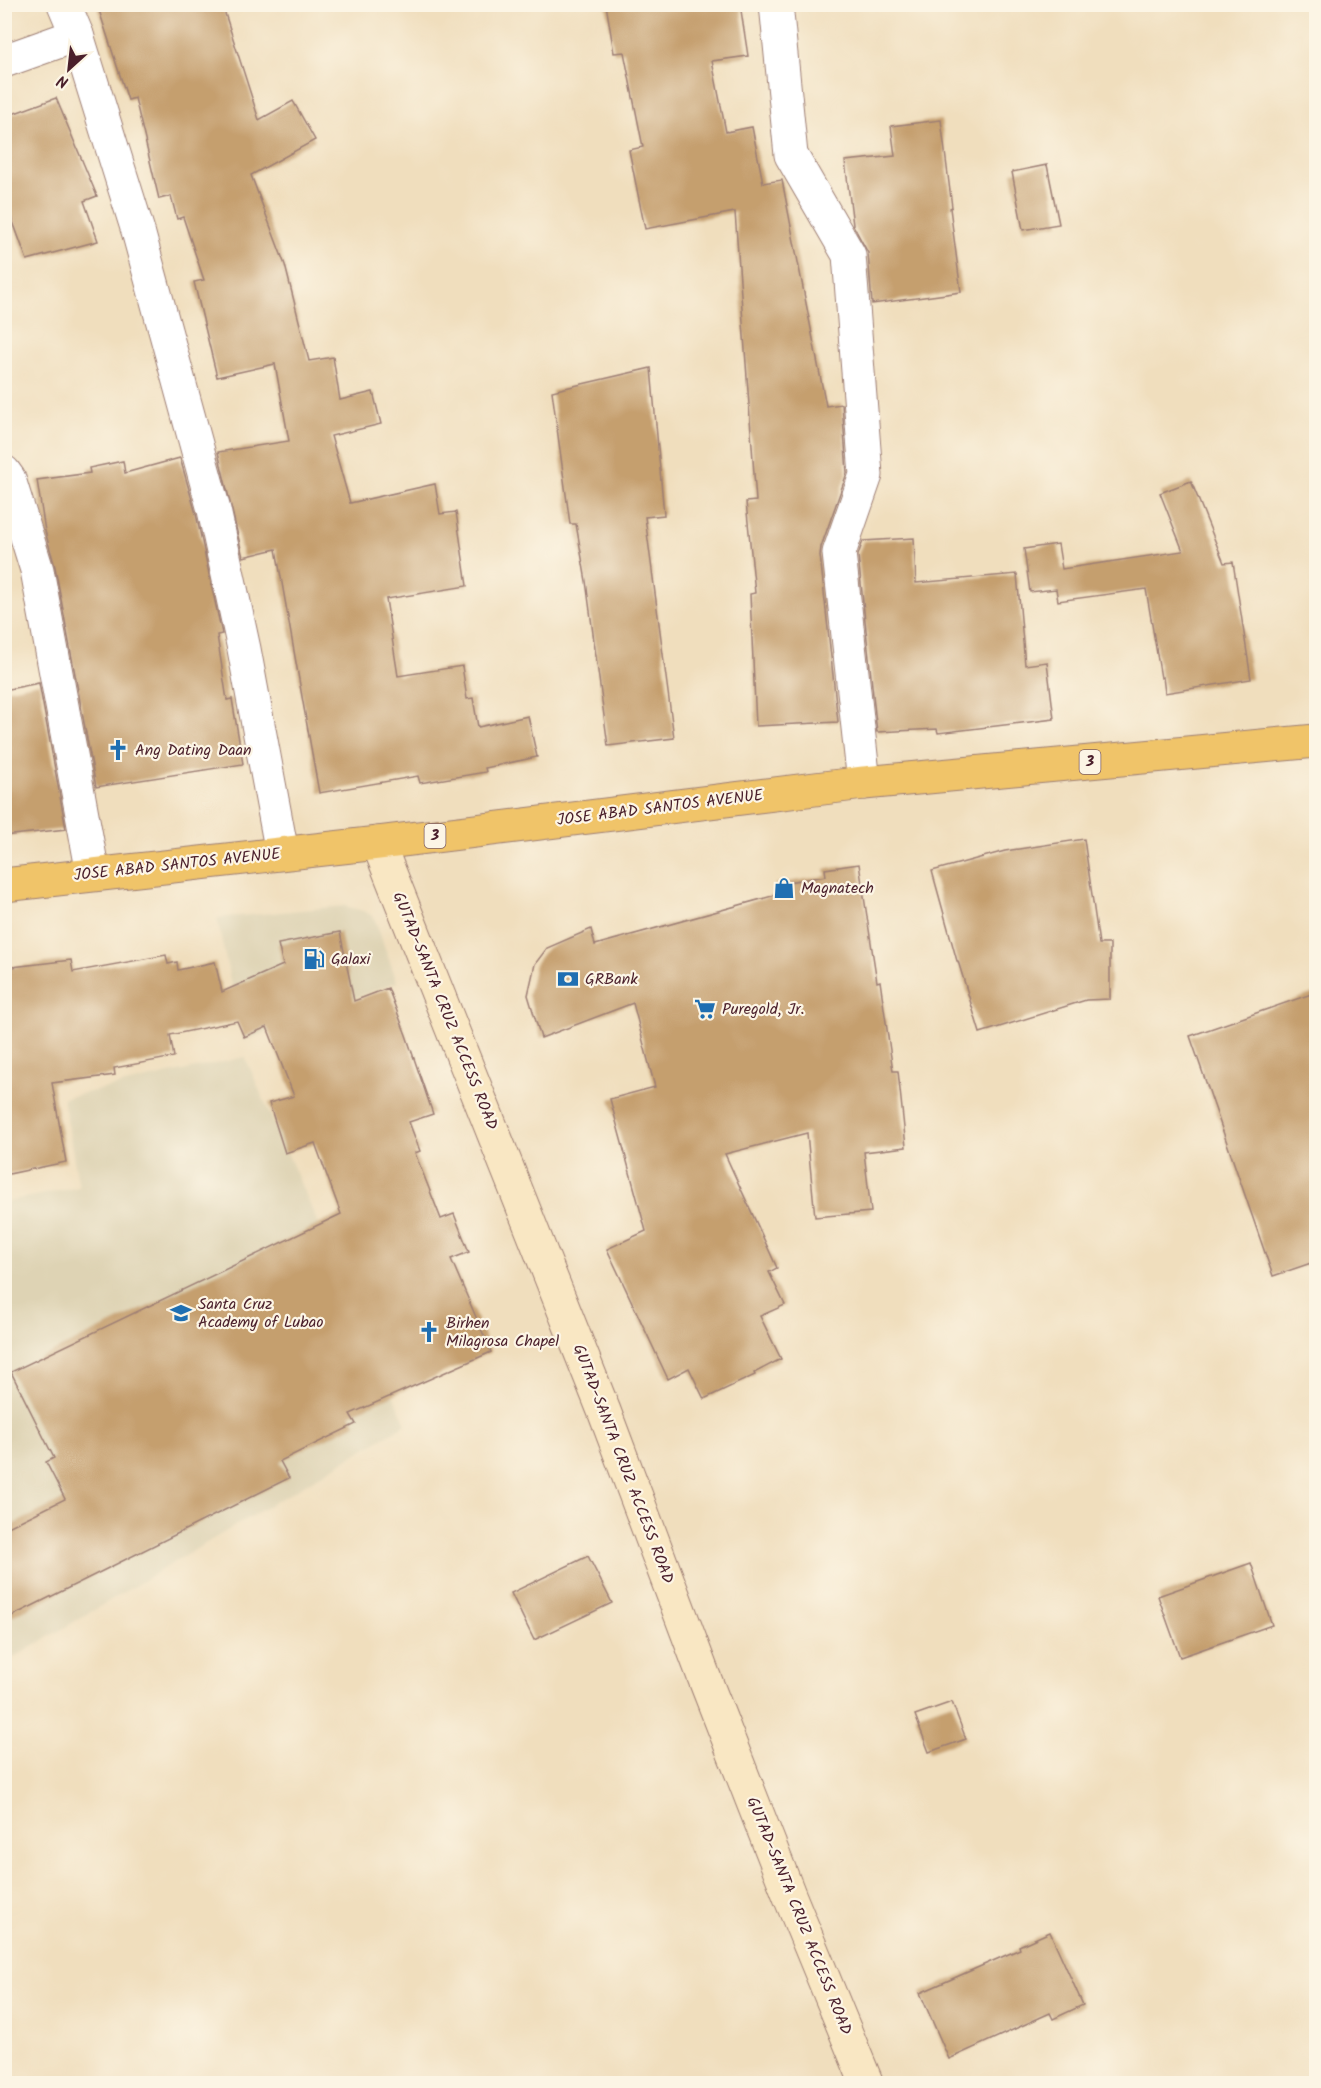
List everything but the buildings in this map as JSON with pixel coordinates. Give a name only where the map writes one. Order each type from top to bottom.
[{"type":"main road","name":"JOSE ABAD SANTOS AVENUE","points":[[4,885],[378,843],[864,783],[1316,742]]},
{"type":"main road","name":"GUTAD-SANTA CRUZ ACCESS ROAD","points":[[378,843],[604,1411],[708,1688],[790,1897],[867,2084]]},
{"type":"street","points":[[64,4],[77,35],[138,231],[214,510],[244,649],[282,853]]},
{"type":"street","points":[[776,4],[791,155],[849,255],[866,476],[839,553],[864,783]]},
{"type":"street","points":[[4,61],[77,35]]},
{"type":"street","points":[[4,472],[9,479],[38,570],[93,874]]},
{"type":"shaded area","name":"Galaxi","points":[[345,906],[363,911],[375,920],[397,982],[243,1041],[217,918]]},
{"type":"shaded area","name":"Santa Cruz Academy of Lubao","points":[[245,1057],[406,1424],[5,1663],[4,1202],[79,1187],[63,1098]]},
{"type":"place","name":"Ang Dating Daan","points":[[118,750]]},
{"type":"place","name":"Magnatech","points":[[784,888]]},
{"type":"place","name":"Galaxi","points":[[314,959]]},
{"type":"place","name":"GRBank","points":[[568,979]]},
{"type":"place","name":"Puregold, Jr.","points":[[705,1009]]},
{"type":"place","name":"Santa Cruz Academy of Lubao","points":[[181,1313]]},
{"type":"place","name":"Birhen Milagrosa Chapel","points":[[429,1332]]}]
